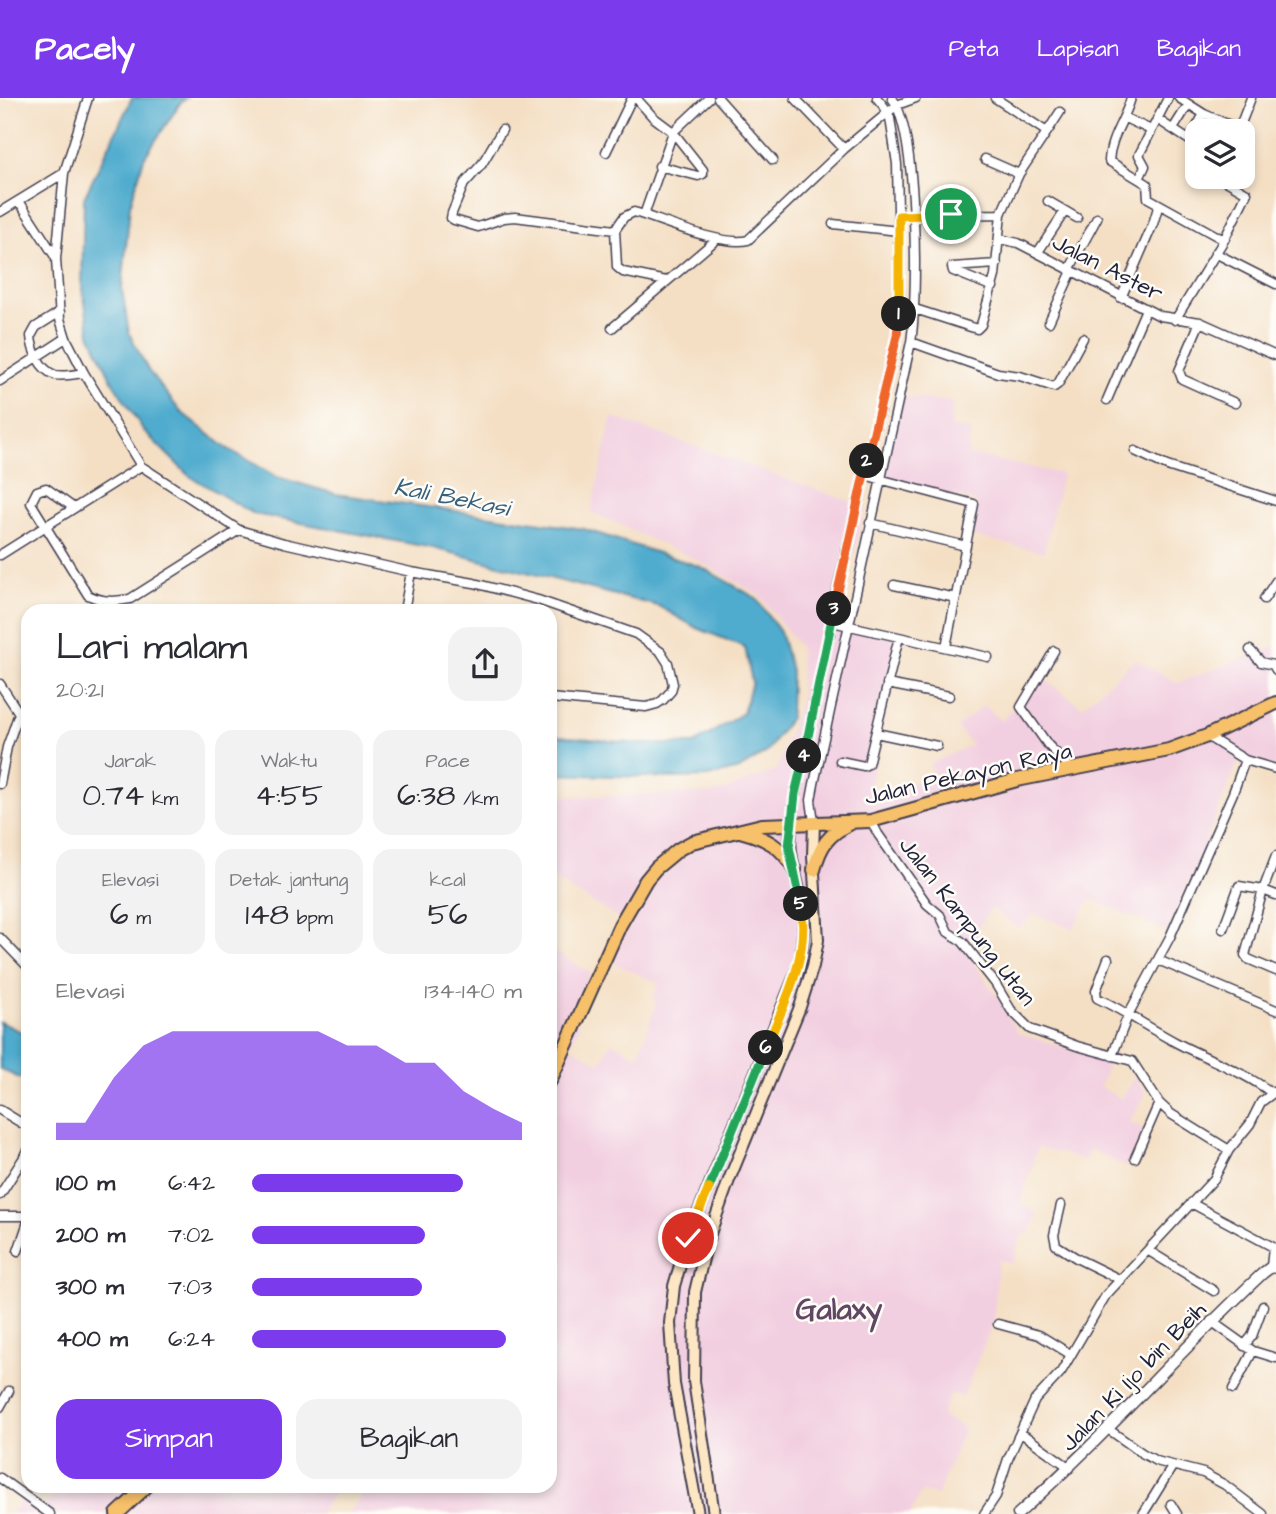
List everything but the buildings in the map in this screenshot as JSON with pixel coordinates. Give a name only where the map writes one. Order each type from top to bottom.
[{"type":"main road","name":"Jalan Pekayon Raya","points":[[557,1065],[620,925],[646,880],[667,858],[692,842],[762,825],[871,821],[1017,780],[1168,750],[1207,736],[1276,703]]},
{"type":"main road","points":[[814,870],[822,845],[838,829],[854,821]]},
{"type":"main road","points":[[792,823],[789,847],[803,915],[804,940],[799,966],[688,1238],[674,1286],[670,1324],[674,1384],[697,1512],[713,1510],[694,1381],[695,1292],[707,1242],[729,1180],[800,1007],[813,966],[818,940],[813,856],[814,822]]},
{"type":"main road","points":[[738,831],[772,843],[782,850],[793,864]]},
{"type":"main road","points":[[793,864],[803,854],[813,856]]},
{"type":"main road","points":[[786,1001],[800,1007]]},
{"type":"main road","points":[[117,1514],[140,1493]]},
{"type":"street","points":[[88,98],[64,173],[56,259],[60,312],[66,338],[141,466],[239,530],[411,572],[474,583],[550,604]]},
{"type":"street","points":[[644,215],[673,132],[709,98]]},
{"type":"street","points":[[718,98],[773,160]]},
{"type":"street","points":[[795,98],[844,149]]},
{"type":"street","points":[[792,823],[836,594],[897,335],[900,231],[897,164],[888,113],[877,98]]},
{"type":"street","points":[[666,281],[623,272],[617,267],[615,230],[624,217],[631,212],[717,239],[748,240],[844,149],[888,113],[895,102],[916,98]]},
{"type":"street","points":[[995,98],[1047,132]]},
{"type":"street","points":[[1131,98],[1125,118],[1119,123],[1109,161],[1147,184],[1148,198],[1224,240]]},
{"type":"street","points":[[1139,179],[1145,166],[1139,155],[1168,98]]},
{"type":"street","points":[[1179,98],[1215,119]]},
{"type":"street","points":[[1243,119],[1251,98]]},
{"type":"street","points":[[606,152],[633,99],[673,132],[703,170],[703,174],[698,176],[659,166]]},
{"type":"street","points":[[814,822],[811,800],[814,784],[911,342],[915,309],[908,155],[895,102]]},
{"type":"street","points":[[1173,129],[1188,105]]},
{"type":"street","points":[[915,309],[978,329],[993,287],[1001,215],[1019,174],[1060,112]]},
{"type":"street","points":[[1202,119],[1204,114]]},
{"type":"street","points":[[1125,118],[1152,130]]},
{"type":"street","points":[[1157,119],[1185,137]]},
{"type":"street","points":[[502,130],[482,164],[464,184],[451,218],[478,227],[503,218],[515,217],[615,230]]},
{"type":"street","points":[[985,159],[1019,174]]},
{"type":"street","points":[[0,212],[64,173]]},
{"type":"street","points":[[1175,320],[1224,240],[1247,193],[1240,189]]},
{"type":"street","points":[[19,201],[56,259]]},
{"type":"street","points":[[1048,201],[1077,218]]},
{"type":"street","points":[[1121,298],[1159,204]]},
{"type":"street","points":[[1038,253],[1065,211]]},
{"type":"street","points":[[899,216],[1001,215]]},
{"type":"street","points":[[1049,322],[1097,218]]},
{"type":"street","points":[[833,224],[900,231]]},
{"type":"street","points":[[612,328],[717,239]]},
{"type":"street","name":"Jalan Aster","points":[[1000,239],[1018,243],[1160,316],[1200,322],[1276,356]]},
{"type":"street","points":[[1215,253],[1276,284]]},
{"type":"street","points":[[993,287],[953,271],[952,267],[997,264]]},
{"type":"street","points":[[900,266],[915,265]]},
{"type":"street","points":[[1107,400],[1146,309]]},
{"type":"street","points":[[60,312],[36,327],[32,336],[36,358],[56,375],[85,373]]},
{"type":"street","points":[[1200,322],[1179,371],[1182,379],[1235,403]]},
{"type":"street","points":[[0,382],[66,338]]},
{"type":"street","points":[[911,342],[998,373],[1020,376],[1054,387],[1083,338]]},
{"type":"street","points":[[879,415],[894,419]]},
{"type":"street","points":[[1135,451],[1167,466],[1276,501]]},
{"type":"street","points":[[0,555],[141,466]]},
{"type":"street","points":[[864,475],[973,503],[975,508],[946,647]]},
{"type":"street","points":[[74,508],[49,488],[39,489],[31,506],[88,595],[100,601],[131,599],[239,530]]},
{"type":"street","points":[[870,523],[898,532],[966,546]]},
{"type":"street","points":[[405,604],[411,572]]},
{"type":"street","points":[[1264,599],[1276,581]]},
{"type":"street","points":[[894,585],[956,598]]},
{"type":"street","points":[[557,607],[636,634],[661,652],[668,663],[673,684],[663,700],[646,706],[557,699]]},
{"type":"street","points":[[832,622],[988,657]]},
{"type":"street","points":[[840,761],[867,766],[899,637]]},
{"type":"street","points":[[1250,650],[1261,662],[1273,665],[1276,670]]},
{"type":"street","points":[[1055,651],[1020,707],[1048,745],[1072,769]]},
{"type":"street","points":[[0,684],[21,711]]},
{"type":"street","points":[[887,684],[949,696]]},
{"type":"street","points":[[0,784],[7,747],[21,718]]},
{"type":"street","points":[[812,718],[828,723]]},
{"type":"street","points":[[876,733],[937,746]]},
{"type":"street","points":[[1207,736],[1245,760],[1276,769]]},
{"type":"street","points":[[1112,1056],[1129,1013],[1158,960],[1204,860],[1245,760]]},
{"type":"street","points":[[799,782],[804,789],[814,784]]},
{"type":"street","name":"Jalan Kampung Utan","points":[[871,821],[927,904],[940,915],[948,932],[963,942],[995,983],[1011,1010],[1030,1030],[1045,1037],[1135,1063],[1159,1103],[1181,1122],[1229,1150]]},
{"type":"street","points":[[1276,856],[1263,890],[1245,955],[1248,959],[1276,971]]},
{"type":"street","points":[[1223,929],[1239,887],[1276,894]]},
{"type":"street","points":[[0,939],[21,960]]},
{"type":"street","points":[[984,1514],[996,1496],[1008,1459],[1035,1400],[1055,1381],[1107,1295],[1214,1178],[1229,1150],[1250,1124],[1261,1102],[1274,1092],[1246,1074],[1177,1043],[1096,995],[1108,958]]},
{"type":"street","points":[[1158,960],[1276,1010]]},
{"type":"street","points":[[1135,1158],[1159,1103]]},
{"type":"street","points":[[0,1122],[3,1112],[21,1123]]},
{"type":"street","points":[[0,1195],[21,1163]]},
{"type":"street","points":[[1191,1203],[1273,1247],[1274,1268]]},
{"type":"street","points":[[1061,1205],[1054,1235],[1056,1245],[1077,1259],[1121,1280]]},
{"type":"street","points":[[0,1216],[21,1216]]},
{"type":"street","points":[[18,1251],[21,1242]]},
{"type":"street","points":[[1149,1251],[1214,1291]]},
{"type":"street","name":"Jalan Ki Ijo bin Beih","points":[[1018,1514],[1070,1468],[1211,1321],[1274,1268]]},
{"type":"street","points":[[1244,1346],[1252,1336],[1263,1306]]},
{"type":"street","points":[[1211,1321],[1244,1346],[1276,1358]]},
{"type":"street","points":[[998,1324],[1039,1335],[1070,1354]]},
{"type":"street","points":[[1233,1389],[1253,1351]]},
{"type":"street","points":[[0,1407],[9,1391]]},
{"type":"street","points":[[1108,1429],[1142,1453],[1172,1467],[1203,1473],[1225,1485],[1263,1514]]},
{"type":"street","points":[[1021,1433],[1070,1468]]},
{"type":"street","points":[[1143,1514],[1172,1467]]},
{"type":"street","points":[[0,1478],[50,1514]]},
{"type":"street","points":[[1171,1504],[1177,1514]]},
{"type":"shaded area","points":[[901,396],[953,402],[951,427],[970,430],[968,454],[1062,474],[1044,552],[971,536],[977,502],[883,477]]},
{"type":"shaded area","points":[[612,417],[865,507],[838,621],[903,636],[869,787],[882,790],[934,777],[929,764],[972,745],[957,727],[984,705],[1001,721],[1044,679],[1082,707],[1135,659],[1177,683],[1276,646],[1276,774],[1238,762],[1168,932],[1090,899],[1073,929],[1034,914],[1019,928],[991,908],[965,950],[1006,1010],[1017,1033],[1109,1061],[1100,1087],[1121,1099],[1136,1076],[1146,1094],[1129,1122],[1144,1129],[1126,1167],[1090,1149],[1084,1160],[1038,1147],[1020,1203],[1038,1213],[1030,1235],[1022,1233],[1012,1264],[998,1259],[994,1319],[963,1397],[951,1393],[941,1416],[964,1428],[937,1496],[922,1491],[910,1514],[347,1514],[361,1496],[357,1493],[557,1493],[557,953],[591,973],[569,1019],[580,1026],[570,1046],[600,1063],[611,1042],[638,1056],[656,1004],[653,998],[659,983],[605,959],[623,921],[557,881],[557,797],[717,793],[776,770],[801,699],[800,647],[759,595],[695,559],[591,512]]},
{"type":"shaded area","points":[[56,1493],[334,1493],[319,1514],[9,1514],[22,1501],[38,1512]]},
{"type":"water","points":[[132,98],[186,98],[144,158],[130,206],[122,289],[129,333],[148,370],[181,412],[225,447],[277,477],[336,494],[584,529],[701,567],[756,598],[780,632],[791,671],[790,718],[767,752],[739,769],[708,777],[557,774],[557,736],[642,744],[694,744],[743,713],[752,682],[745,647],[697,628],[658,606],[433,548],[254,514],[188,475],[144,431],[112,381],[90,334],[82,285],[84,198]]},
{"type":"water","points":[[0,1022],[21,1032],[21,1079],[0,1069]]},
{"type":"district","name":"Galaxy","points":[[839,1309]]},
{"type":"route","points":[[688,1238],[799,966],[804,940],[803,915],[789,847],[789,834],[836,594],[897,336],[900,307],[899,216],[951,214]]},
{"type":"water label","name":"Kali Bekasi","points":[[452,497]]}]
